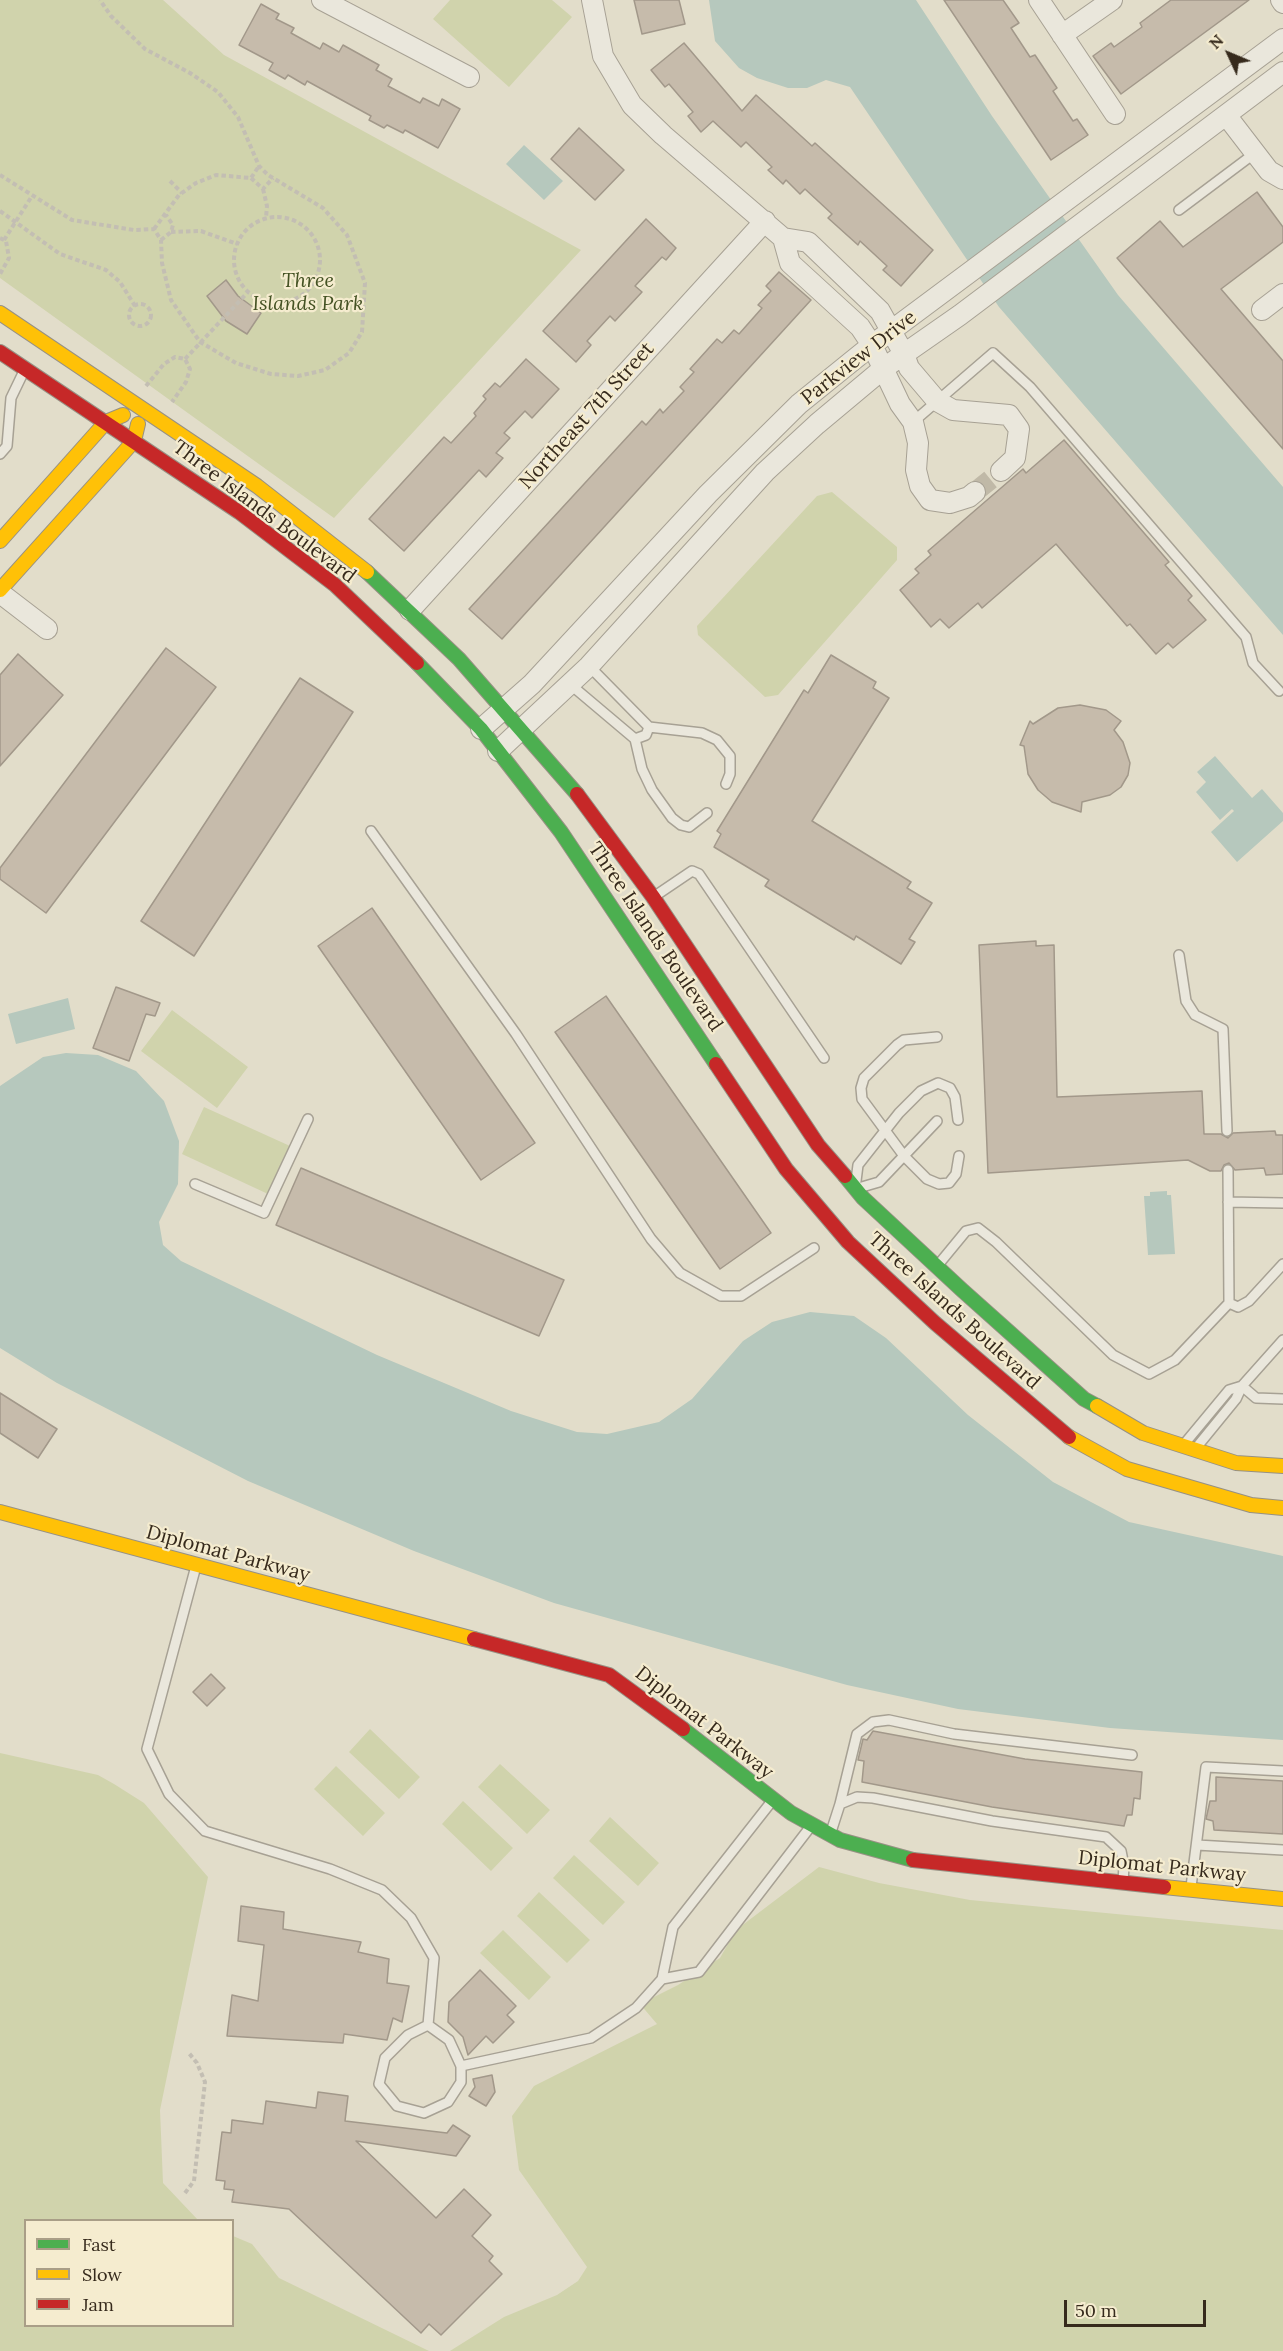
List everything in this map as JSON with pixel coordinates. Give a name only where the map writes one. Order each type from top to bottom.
[{"type":"street","points":[[322,0],[469,78]]},
{"type":"street","points":[[592,0],[603,56],[632,105],[663,135],[783,238],[790,263],[860,327],[884,368],[900,404],[913,422],[918,442],[916,470],[920,486],[930,500],[950,503],[969,497],[975,492]]},
{"type":"street","points":[[1039,0],[1115,114]]},
{"type":"street","points":[[1062,35],[1112,0]]},
{"type":"street","name":"Parkview Drive","points":[[481,729],[532,684],[708,494],[800,404],[942,292],[1283,39]]},
{"type":"street","name":"Parkview Drive","points":[[498,751],[571,685],[765,472],[817,424],[884,368],[960,315],[1283,72]]},
{"type":"street","points":[[1227,115],[1269,171],[1283,179]]},
{"type":"street","name":"Northeast 7th Street","points":[[410,610],[765,221]]},
{"type":"street","points":[[783,238],[808,242],[880,311],[916,379],[937,401],[953,410],[1009,415],[1019,429],[1015,458],[1001,471]]},
{"type":"street","points":[[1262,310],[1283,294]]},
{"type":"street","name":"Three Islands Boulevard","points":[[0,313],[257,486],[355,560],[410,610],[505,708],[586,805],[653,897],[818,1145],[848,1196],[1084,1399],[1143,1433],[1236,1463],[1283,1466]]},
{"type":"street","name":"Three Islands Boulevard","points":[[0,352],[239,512],[335,585],[446,691],[481,729],[561,832],[786,1169],[825,1217],[1061,1432],[1126,1469],[1251,1505],[1283,1508]]},
{"type":"street","points":[[800,404],[817,424]]},
{"type":"street","points":[[0,541],[106,422],[137,405]]},
{"type":"street","points":[[47,629],[0,592],[134,441],[137,405]]},
{"type":"street","points":[[825,1217],[848,1196]]},
{"type":"street","name":"Diplomat Parkway","points":[[0,1512],[609,1675],[641,1696],[773,1800],[830,1835],[897,1857],[948,1865],[1283,1899]]},
{"type":"lane","points":[[1179,210],[1255,153]]},
{"type":"lane","points":[[913,422],[993,353],[1029,387],[1246,637],[1253,663],[1279,692]]},
{"type":"lane","points":[[0,454],[7,446],[11,398],[25,368]]},
{"type":"lane","points":[[589,666],[649,727],[702,733],[717,740],[730,756],[730,774],[726,784]]},
{"type":"lane","points":[[571,685],[635,739],[642,769],[652,790],[672,818],[681,825],[689,826],[707,813]]},
{"type":"lane","points":[[635,739],[646,735],[649,727]]},
{"type":"lane","points":[[371,831],[516,1034],[651,1239],[680,1273],[721,1296],[741,1296],[814,1248]]},
{"type":"lane","points":[[653,897],[692,871],[699,874],[824,1058]]},
{"type":"lane","points":[[1179,955],[1186,1001],[1196,1015],[1223,1029],[1227,1131]]},
{"type":"lane","points":[[937,1037],[904,1040],[864,1078],[861,1088],[862,1100],[904,1156],[927,1179],[939,1184],[949,1183],[956,1173],[959,1156]]},
{"type":"lane","points":[[848,1196],[858,1165],[921,1091],[938,1083],[950,1088],[955,1097],[958,1120]]},
{"type":"lane","points":[[195,1184],[264,1213],[308,1119]]},
{"type":"lane","points":[[848,1196],[879,1182],[937,1121]]},
{"type":"lane","points":[[933,1270],[966,1231],[978,1228],[996,1242],[1113,1355],[1149,1374],[1175,1360],[1229,1303],[1228,1170]]},
{"type":"lane","points":[[1228,1202],[1283,1203]]},
{"type":"lane","points":[[1229,1303],[1238,1307],[1249,1301],[1283,1264]]},
{"type":"lane","points":[[1189,1447],[1236,1399],[1242,1386],[1283,1340]]},
{"type":"lane","points":[[1242,1386],[1256,1398],[1283,1399]]},
{"type":"lane","points":[[196,1566],[147,1749],[169,1794],[205,1831],[330,1869],[382,1890],[411,1918],[434,1958],[428,2025]]},
{"type":"lane","points":[[830,1835],[857,1734],[873,1722],[889,1720],[965,1736],[1132,1755]]},
{"type":"lane","points":[[1191,1890],[1206,1767],[1283,1771]]},
{"type":"lane","points":[[840,1804],[857,1797],[873,1797],[992,1821],[1106,1837],[1121,1851],[1124,1866],[1123,1883]]},
{"type":"lane","points":[[461,2066],[591,2038],[636,2008],[662,1979],[673,1928],[773,1800]]},
{"type":"lane","points":[[662,1979],[699,1972],[812,1824]]},
{"type":"lane","points":[[1197,1845],[1283,1850]]},
{"type":"lane","points":[[428,2025],[449,2040],[461,2066],[461,2082],[448,2102],[424,2113],[397,2106],[380,2084],[385,2058],[408,2035],[428,2025]]},
{"type":"path","points":[[100,0],[111,16],[146,49],[190,73],[218,92],[238,117],[259,166],[273,178],[323,208],[347,235],[365,283],[362,332],[349,353],[325,370],[298,376],[271,374],[236,363],[200,342],[171,300],[162,262],[161,240],[154,230]]},
{"type":"path","points":[[251,178],[259,166]]},
{"type":"path","points":[[0,175],[72,220],[124,229],[154,230]]},
{"type":"path","points":[[154,230],[182,192],[216,175],[251,178],[262,189],[267,206],[266,218]]},
{"type":"path","points":[[262,189],[273,178]]},
{"type":"path","points":[[170,181],[182,192]]},
{"type":"path","points":[[0,274],[9,258],[2,239],[32,196]]},
{"type":"path","points":[[0,211],[60,254],[106,270],[120,282],[135,306]]},
{"type":"path","points":[[166,215],[172,225],[171,232]]},
{"type":"path","points":[[280,217],[294,220],[307,228],[316,239],[321,267],[308,292],[296,300],[282,304],[268,303],[248,292],[237,276],[234,262],[237,244],[252,225],[266,218],[280,217]]},
{"type":"path","points":[[161,240],[171,232],[201,231],[237,244]]},
{"type":"path","points":[[185,359],[248,292]]},
{"type":"path","points":[[142,303],[150,308],[151,319],[142,327],[133,323],[129,318],[135,306],[142,303]]},
{"type":"path","points":[[137,405],[164,364],[175,357],[185,359]]},
{"type":"path","points":[[159,420],[186,382],[190,369],[185,359]]},
{"type":"path","points":[[185,2193],[194,2181],[205,2082],[197,2063],[188,2052]]},
{"type":"green space","name":"Three Islands Park","points":[[0,0],[163,0],[224,55],[581,250],[334,518],[0,278]]},
{"type":"green space","points":[[450,0],[552,0],[572,17],[509,87],[433,19]]},
{"type":"green space","points":[[832,492],[897,547],[897,560],[778,695],[765,697],[698,635],[697,626],[817,496]]},
{"type":"green space","points":[[172,1010],[248,1067],[217,1108],[141,1051]]},
{"type":"green space","points":[[204,1107],[290,1146],[268,1194],[182,1154]]},
{"type":"green space","points":[[370,1729],[420,1777],[399,1799],[349,1752]]},
{"type":"green space","points":[[0,1753],[98,1775],[114,1784],[144,1803],[208,1877],[160,2110],[163,2183],[197,2219],[24,2219],[24,2327],[234,2327],[234,2236],[252,2244],[279,2278],[429,2351],[0,2351]]},
{"type":"green space","points":[[500,1764],[550,1810],[527,1834],[478,1787]]},
{"type":"green space","points":[[336,1766],[385,1813],[363,1836],[314,1789]]},
{"type":"green space","points":[[463,1801],[513,1848],[491,1871],[442,1824]]},
{"type":"green space","points":[[610,1817],[659,1863],[638,1886],[589,1841]]},
{"type":"green space","points":[[574,1855],[625,1902],[603,1925],[553,1878]]},
{"type":"green space","points":[[819,1867],[879,1883],[970,1900],[1283,1930],[1283,2351],[450,2351],[504,2317],[557,2295],[578,2281],[587,2267],[519,2170],[512,2116],[534,2086],[657,2024],[640,2004],[678,1985],[720,1958],[736,1930]]},
{"type":"green space","points":[[539,1892],[590,1940],[567,1963],[517,1916]]},
{"type":"green space","points":[[503,1930],[551,1977],[529,2000],[480,1953]]},
{"type":"shaded area","points":[[709,0],[916,0],[992,116],[1118,295],[1283,487],[1283,635],[999,307],[850,87],[826,80],[807,88],[788,88],[757,78],[739,68],[715,41]]},
{"type":"shaded area","points":[[524,145],[563,181],[544,200],[506,164]]},
{"type":"shaded area","points":[[1215,756],[1252,798],[1262,789],[1283,813],[1283,821],[1237,862],[1211,832],[1234,811],[1232,809],[1220,820],[1196,792],[1206,782],[1197,772]]},
{"type":"shaded area","points":[[68,998],[75,1029],[16,1044],[8,1014]]},
{"type":"shaded area","points":[[66,1053],[98,1055],[136,1071],[164,1101],[179,1141],[178,1184],[159,1222],[163,1245],[181,1261],[377,1355],[511,1411],[577,1432],[607,1434],[659,1422],[692,1399],[743,1341],[772,1322],[810,1312],[854,1316],[886,1338],[968,1415],[1053,1482],[1129,1522],[1283,1556],[1283,1740],[1110,1728],[958,1709],[847,1685],[554,1603],[414,1551],[248,1481],[57,1383],[0,1348],[0,1086],[43,1057]]},
{"type":"shaded area","points":[[1167,1191],[1167,1195],[1171,1195],[1175,1254],[1148,1255],[1144,1196],[1150,1196],[1150,1192]]},
{"type":"building","points":[[634,0],[679,0],[685,24],[642,34]]},
{"type":"building","points":[[944,0],[1003,0],[1019,23],[1011,28],[1030,57],[1035,55],[1057,88],[1053,91],[1073,121],[1077,119],[1088,135],[1051,160]]},
{"type":"building","points":[[1171,0],[1249,0],[1121,94],[1093,56],[1111,43],[1114,47],[1142,27],[1140,23]]},
{"type":"building","points":[[261,4],[279,14],[276,19],[294,28],[291,33],[320,49],[323,43],[339,52],[343,45],[379,65],[376,70],[392,79],[388,86],[420,103],[423,98],[439,106],[442,99],[460,109],[438,148],[405,130],[403,133],[387,125],[384,128],[369,120],[371,116],[307,81],[305,85],[288,75],[285,79],[269,70],[273,63],[239,45]]},
{"type":"building","points":[[684,43],[742,111],[756,95],[812,146],[815,143],[933,250],[901,286],[883,270],[887,266],[860,241],[858,245],[828,218],[832,214],[805,189],[800,194],[786,180],[783,184],[768,170],[772,167],[746,142],[741,147],[713,121],[701,132],[688,116],[693,112],[669,84],[665,87],[651,70]]},
{"type":"building","points":[[579,128],[624,170],[595,200],[551,159]]},
{"type":"building","points":[[1257,192],[1283,227],[1283,242],[1221,289],[1283,361],[1283,449],[1117,258],[1160,221],[1183,247]]},
{"type":"building","points":[[646,219],[676,248],[666,260],[662,257],[635,286],[642,292],[615,321],[610,316],[587,341],[591,345],[576,362],[543,331]]},
{"type":"building","points":[[779,272],[811,300],[502,639],[469,609],[642,421],[646,425],[660,409],[663,413],[684,391],[680,387],[694,372],[690,369],[717,339],[722,343],[734,330],[739,334],[762,308],[758,305],[771,291],[766,286]]},
{"type":"building","points":[[226,280],[238,296],[261,313],[247,334],[226,321],[207,296]]},
{"type":"building","points":[[526,359],[559,389],[532,418],[525,411],[504,433],[510,438],[496,453],[503,458],[486,477],[479,470],[404,551],[369,519],[444,437],[451,443],[476,416],[474,413],[486,399],[483,396],[495,383],[500,387]]},
{"type":"building","points":[[1064,440],[1169,562],[1165,565],[1192,596],[1188,600],[1206,620],[1173,648],[1168,643],[1156,654],[1130,624],[1127,626],[1056,544],[982,608],[978,603],[949,628],[940,619],[931,627],[900,590],[919,573],[915,569],[931,555],[928,551],[1023,469],[1026,473]]},
{"type":"building","points":[[166,648],[216,687],[46,913],[0,879],[0,868]]},
{"type":"building","points":[[18,654],[63,695],[0,766],[0,675]]},
{"type":"building","points":[[831,655],[876,682],[873,688],[889,698],[812,821],[911,882],[907,888],[932,903],[909,939],[915,942],[901,964],[856,936],[854,940],[765,886],[769,880],[714,847],[721,834],[717,831],[804,690],[808,693]]},
{"type":"building","points":[[300,678],[353,712],[194,956],[141,921]]},
{"type":"building","points":[[1080,705],[1106,710],[1121,721],[1114,730],[1123,742],[1130,763],[1128,775],[1121,787],[1110,795],[1082,802],[1081,812],[1052,802],[1038,790],[1028,774],[1024,746],[1020,745],[1030,721],[1033,724],[1058,708]]},
{"type":"building","points":[[372,908],[535,1143],[481,1180],[318,946]]},
{"type":"building","points":[[1036,941],[1036,946],[1054,945],[1057,1097],[1202,1091],[1204,1134],[1221,1134],[1228,1138],[1233,1133],[1275,1131],[1276,1135],[1283,1135],[1283,1174],[1266,1175],[1264,1168],[1235,1170],[1229,1163],[1224,1165],[1221,1171],[1210,1171],[1188,1160],[988,1173],[979,945]]},
{"type":"building","points":[[116,987],[160,1003],[155,1016],[146,1014],[129,1061],[93,1048]]},
{"type":"building","points":[[606,996],[771,1233],[720,1269],[555,1032]]},
{"type":"building","points":[[301,1168],[564,1280],[539,1336],[276,1225]]},
{"type":"building","points":[[0,1393],[57,1429],[38,1458],[0,1433]]},
{"type":"building","points":[[211,1674],[225,1688],[207,1706],[193,1692]]},
{"type":"building","points":[[873,1731],[1025,1759],[1142,1772],[1140,1799],[1134,1798],[1132,1815],[1127,1815],[1124,1826],[992,1807],[862,1782],[864,1761],[858,1760],[863,1739],[867,1740]]},
{"type":"building","points":[[1216,1777],[1283,1781],[1283,1834],[1214,1830],[1213,1821],[1206,1819],[1210,1801],[1216,1801]]},
{"type":"building","points":[[241,1906],[284,1912],[283,1929],[361,1942],[358,1952],[389,1959],[387,1983],[409,1986],[402,2022],[393,2018],[387,2040],[344,2034],[343,2043],[227,2036],[232,1995],[258,2001],[264,1945],[238,1941]]},
{"type":"building","points":[[480,1970],[516,2006],[507,2015],[514,2022],[493,2043],[486,2036],[468,2055],[463,2037],[448,2022],[449,2002]]},
{"type":"building","points":[[492,2075],[495,2092],[486,2106],[469,2096],[475,2087],[473,2079]]},
{"type":"building","points":[[318,2092],[348,2096],[345,2121],[447,2133],[453,2125],[470,2136],[456,2156],[356,2141],[436,2218],[464,2189],[491,2215],[472,2236],[493,2256],[489,2261],[502,2274],[441,2335],[429,2324],[421,2333],[289,2209],[232,2202],[234,2190],[224,2189],[225,2181],[216,2180],[222,2132],[231,2133],[232,2120],[263,2124],[266,2101],[316,2108]]},
{"type":"tunnel","points":[[975,492],[1001,471]]},
{"type":"traffic: fast","points":[[367,572],[459,659],[577,794]]},
{"type":"traffic: fast","points":[[417,663],[481,729],[561,832],[716,1064]]},
{"type":"traffic: fast","points":[[845,1176],[863,1198],[962,1290],[1084,1399],[1097,1406]]},
{"type":"traffic: fast","points":[[683,1729],[791,1813],[840,1840],[913,1860]]},
{"type":"traffic: slow","points":[[0,313],[257,486],[367,572]]},
{"type":"traffic: slow","points":[[0,541],[106,422],[123,415]]},
{"type":"traffic: slow","points":[[0,590],[134,441],[138,424]]},
{"type":"traffic: slow","points":[[1097,1406],[1143,1433],[1236,1463],[1283,1466]]},
{"type":"traffic: slow","points":[[1069,1437],[1127,1469],[1251,1505],[1283,1508]]},
{"type":"traffic: slow","points":[[0,1512],[474,1639]]},
{"type":"traffic: slow","points":[[1164,1887],[1283,1899]]},
{"type":"traffic: jam","points":[[0,352],[239,512],[335,585],[417,663]]},
{"type":"traffic: jam","points":[[577,794],[653,897],[818,1145],[845,1176]]},
{"type":"traffic: jam","points":[[716,1064],[786,1169],[848,1242],[935,1323],[1069,1437]]},
{"type":"traffic: jam","points":[[474,1639],[609,1675],[683,1729]]},
{"type":"traffic: jam","points":[[913,1860],[1164,1887]]}]
